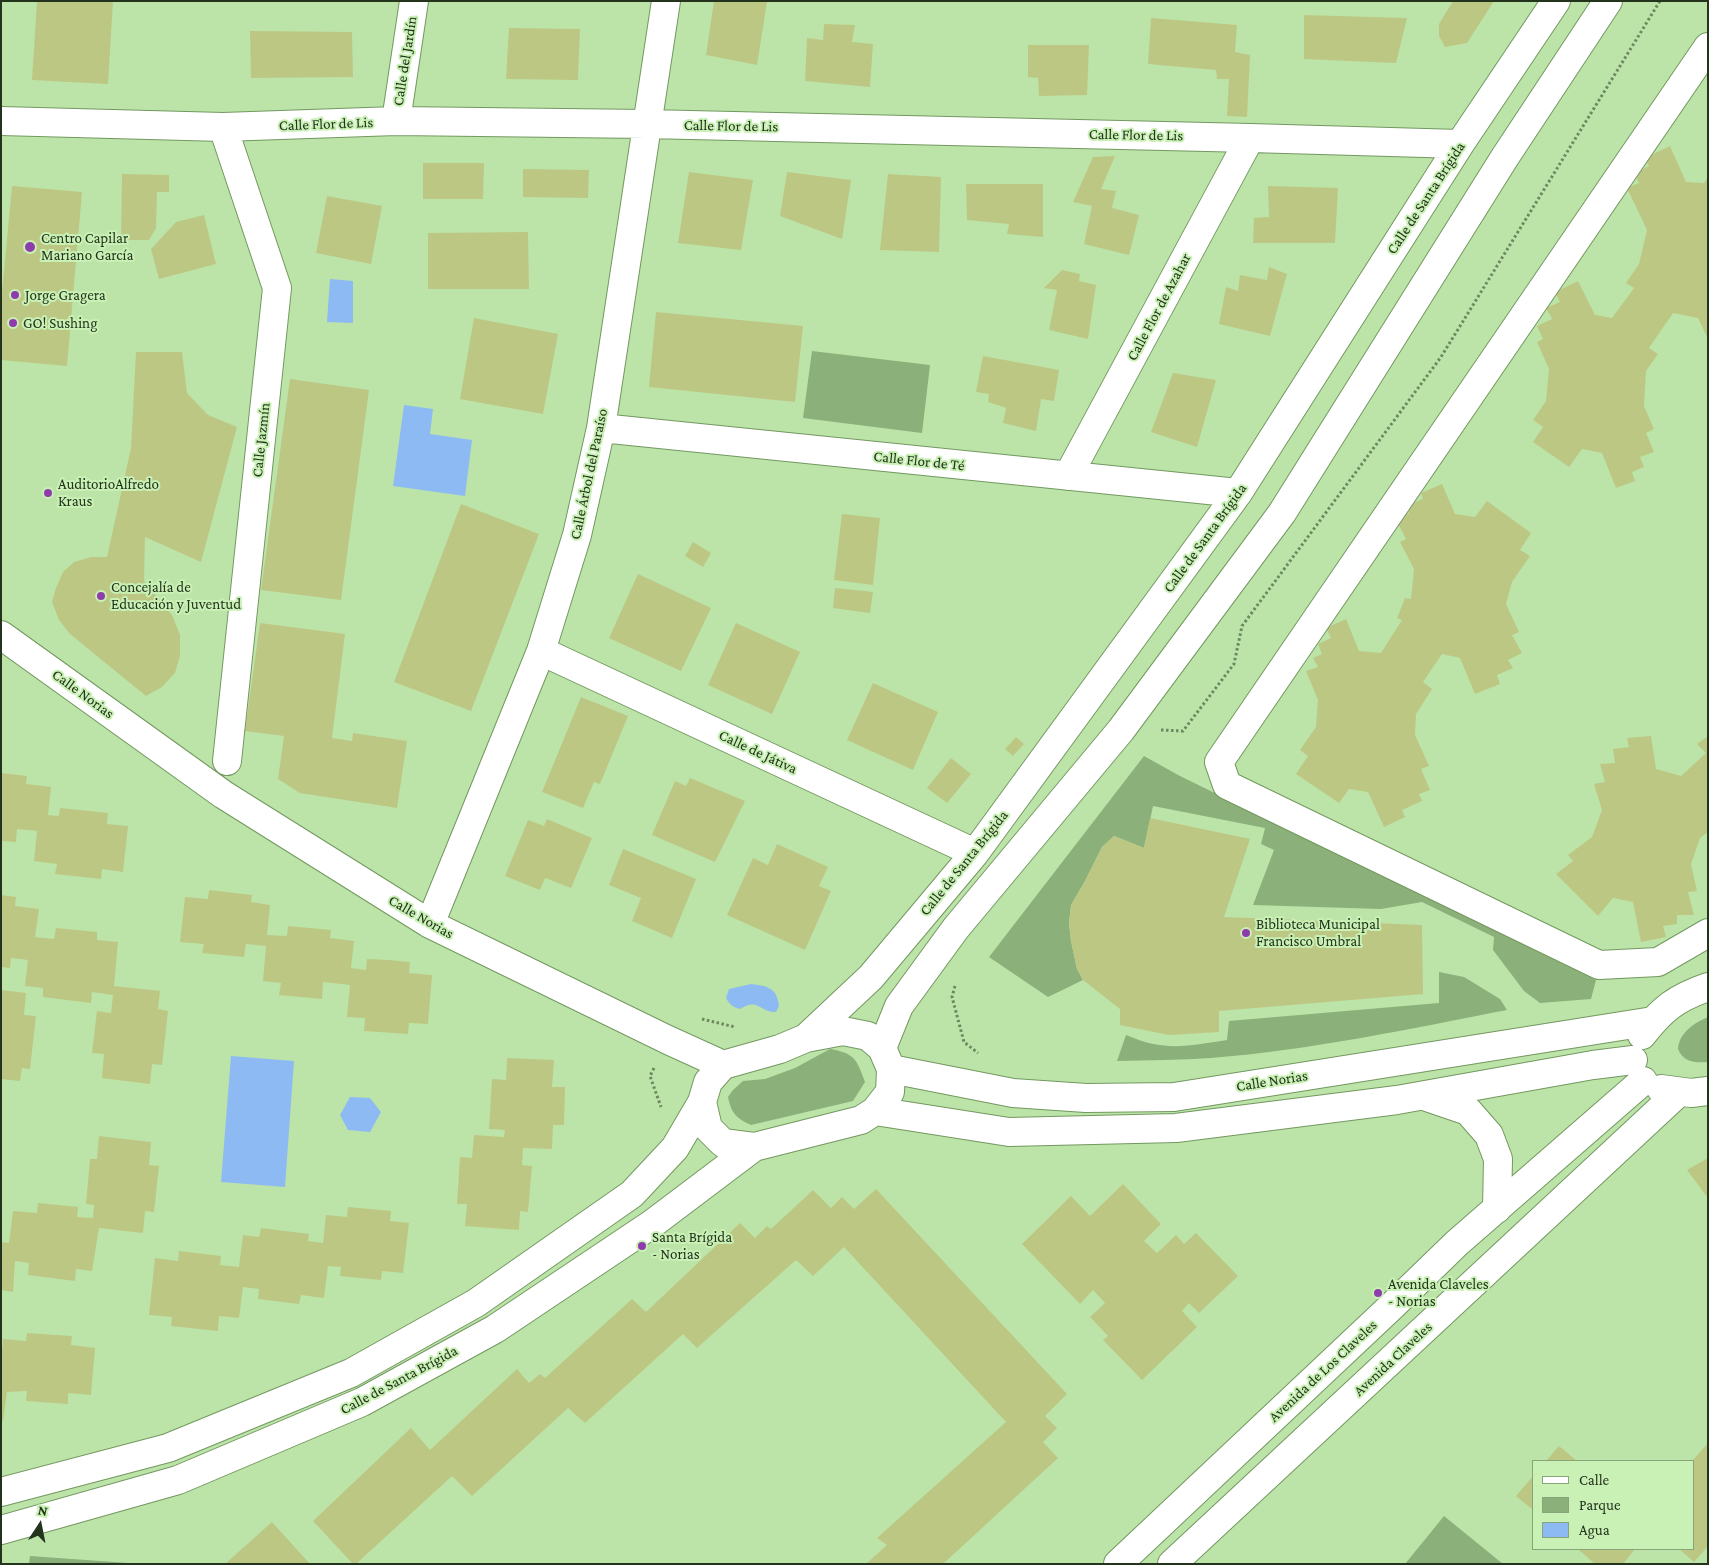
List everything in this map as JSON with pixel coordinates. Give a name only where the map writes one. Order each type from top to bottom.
[{"type":"street","name":"Calle del Jardín","points":[[396,121],[414,1]]},
{"type":"street","name":"Calle Árbol del Paraíso","points":[[430,924],[541,651],[577,534],[601,428],[666,1]]},
{"type":"street","name":"Calle de Santa Brígida","points":[[806,1038],[871,977],[976,853],[1238,493],[1460,144],[1556,1]]},
{"type":"street","points":[[702,1102],[708,1128],[723,1143],[754,1147],[861,1120],[875,1111],[890,1092],[887,1059],[899,1006],[956,928],[1120,730],[1282,513],[1505,157],[1608,1]]},
{"type":"street","points":[[1708,47],[1219,762],[1227,786],[1598,965],[1658,962],[1708,933]]},
{"type":"street","name":"Calle Flor de Lis","points":[[1,121],[223,127],[396,121],[647,124],[1460,144]]},
{"type":"street","name":"Calle Jazmín","points":[[223,127],[277,288],[228,761]]},
{"type":"street","name":"Calle Flor de Azahar","points":[[1068,476],[1250,138]]},
{"type":"street","name":"Calle Flor de Té","points":[[601,428],[1238,493]]},
{"type":"street","name":"Calle Norias","points":[[1,635],[224,795],[430,924],[723,1065],[780,1049],[806,1038],[843,1031],[868,1036],[887,1059],[1013,1093],[1086,1098],[1174,1097],[1653,1021]]},
{"type":"street","name":"Calle de Játiva","points":[[541,651],[976,853]]},
{"type":"street","points":[[1708,987],[1679,999],[1661,1012],[1641,1037],[1634,1052],[1638,1070],[1651,1086],[1691,1094],[1708,1091]]},
{"type":"street","name":"Calle de Santa Brígida","points":[[1,1492],[168,1448],[351,1373],[476,1303],[632,1194],[675,1148],[702,1102],[708,1082],[723,1065]]},
{"type":"street","points":[[875,1111],[1008,1132],[1176,1128],[1396,1100],[1593,1065],[1638,1070]]},
{"type":"street","name":"Avenida de Los Claveles","points":[[1118,1564],[1457,1244],[1497,1209],[1638,1070]]},
{"type":"street","name":"Avenida Claveles","points":[[1172,1564],[1679,1092]]},
{"type":"street","points":[[1423,1095],[1468,1111],[1489,1135],[1498,1159],[1497,1209]]},
{"type":"street","name":"Calle de Santa Brígida","points":[[1,1530],[178,1480],[362,1402],[495,1329],[652,1224],[754,1147]]},
{"type":"path","points":[[956,981],[952,997],[964,1042],[979,1053]]},
{"type":"path","points":[[650,1076],[664,1113]]},
{"type":"green space","points":[[812,351],[930,365],[922,433],[803,418]]},
{"type":"green space","points":[[1144,756],[1180,776],[1596,980],[1591,999],[1540,1003],[1524,991],[1493,950],[1494,937],[1422,902],[1381,909],[1253,905],[1274,850],[1261,844],[1265,828],[1153,806],[1144,848],[1114,836],[1102,847],[1071,905],[1069,923],[1071,941],[1077,969],[1083,980],[1048,997],[989,957]]},
{"type":"green space","points":[[1439,972],[1464,977],[1500,999],[1507,1010],[1286,1050],[1211,1058],[1117,1061],[1126,1035],[1153,1044],[1188,1046],[1227,1040],[1229,1021],[1439,1003]]},
{"type":"green space","points":[[1708,1017],[1708,1062],[1694,1062],[1686,1059],[1678,1049],[1681,1038],[1688,1029]]},
{"type":"green space","points":[[830,1049],[850,1055],[860,1068],[865,1082],[853,1101],[751,1125],[738,1118],[733,1111],[728,1097],[743,1081],[765,1079],[795,1068]]},
{"type":"green space","points":[[1444,1516],[1503,1564],[1405,1564]]},
{"type":"green space","points":[[30,1556],[142,1564],[29,1564]]},
{"type":"water","points":[[330,279],[353,281],[353,323],[327,322]]},
{"type":"water","points":[[404,405],[433,409],[430,434],[472,440],[465,496],[393,486]]},
{"type":"water","points":[[751,984],[767,987],[774,992],[779,1006],[776,1012],[771,1012],[756,1005],[740,1009],[726,998],[729,989]]},
{"type":"water","points":[[231,1056],[294,1061],[285,1187],[221,1182]]},
{"type":"water","points":[[350,1097],[370,1098],[381,1112],[370,1132],[348,1130],[340,1115]]},
{"type":"building","points":[[37,1],[113,1],[108,84],[32,80]]},
{"type":"building","points":[[714,1],[767,2],[757,65],[706,55]]},
{"type":"building","points":[[1453,1],[1494,1],[1467,43],[1445,47],[1439,36],[1439,24]]},
{"type":"building","points":[[1304,15],[1407,18],[1396,63],[1304,59]]},
{"type":"building","points":[[1151,18],[1237,25],[1235,52],[1250,55],[1247,117],[1227,116],[1229,79],[1217,79],[1216,70],[1148,64]]},
{"type":"building","points":[[824,24],[855,25],[852,42],[873,44],[870,87],[805,81],[807,38],[823,40]]},
{"type":"building","points":[[509,28],[580,29],[578,80],[506,79]]},
{"type":"building","points":[[250,31],[352,32],[353,77],[251,78]]},
{"type":"building","points":[[1028,45],[1089,45],[1087,95],[1039,96],[1038,78],[1028,77]]},
{"type":"building","points":[[1670,146],[1686,182],[1704,183],[1708,177],[1708,339],[1698,318],[1673,313],[1649,348],[1658,354],[1646,371],[1644,406],[1654,429],[1646,433],[1654,452],[1640,457],[1644,467],[1632,472],[1635,481],[1616,488],[1602,453],[1582,449],[1569,467],[1533,442],[1543,427],[1533,420],[1546,401],[1549,369],[1537,342],[1543,339],[1537,326],[1552,319],[1546,308],[1560,302],[1555,292],[1578,281],[1595,315],[1612,318],[1634,288],[1626,283],[1639,264],[1647,230],[1627,188],[1639,183],[1634,173],[1649,166],[1645,158]]},
{"type":"building","points":[[1115,156],[1101,189],[1116,191],[1112,208],[1139,215],[1129,255],[1084,244],[1092,206],[1073,202],[1093,157]]},
{"type":"building","points":[[423,163],[484,163],[483,199],[423,199]]},
{"type":"building","points":[[523,169],[589,170],[588,198],[523,197]]},
{"type":"building","points":[[689,172],[753,180],[741,250],[678,243]]},
{"type":"building","points":[[787,172],[851,180],[842,239],[780,216]]},
{"type":"building","points":[[122,174],[169,175],[169,192],[157,192],[156,228],[149,240],[121,240]]},
{"type":"building","points":[[888,174],[941,177],[939,252],[880,250]]},
{"type":"building","points":[[966,184],[1043,184],[1043,237],[1007,234],[1009,224],[967,220]]},
{"type":"building","points":[[12,186],[82,192],[67,366],[1,360],[1,303]]},
{"type":"building","points":[[1268,186],[1338,188],[1335,243],[1253,243],[1254,218],[1269,217]]},
{"type":"building","points":[[327,196],[382,206],[371,264],[316,253]]},
{"type":"building","points":[[204,215],[216,264],[159,279],[151,249],[176,222]]},
{"type":"building","points":[[528,232],[529,289],[428,289],[428,233]]},
{"type":"building","points":[[1269,267],[1287,274],[1270,336],[1219,324],[1226,287],[1238,291],[1240,275],[1267,280]]},
{"type":"building","points":[[1062,270],[1080,274],[1079,281],[1096,285],[1088,339],[1049,330],[1057,290],[1044,288]]},
{"type":"building","points":[[656,312],[803,326],[795,402],[649,387]]},
{"type":"building","points":[[474,318],[558,334],[543,414],[460,399]]},
{"type":"building","points":[[136,352],[182,352],[187,393],[208,415],[237,427],[201,562],[145,537],[144,581],[172,615],[180,635],[180,656],[175,673],[162,687],[146,696],[70,634],[59,620],[52,602],[63,572],[74,562],[91,557],[107,557],[131,448]]},
{"type":"building","points":[[983,356],[1059,370],[1054,401],[1041,399],[1036,431],[1003,423],[1006,408],[988,402],[989,394],[976,392]]},
{"type":"building","points":[[1173,373],[1216,380],[1197,447],[1151,432]]},
{"type":"building","points":[[290,379],[369,390],[341,600],[261,590]]},
{"type":"building","points":[[1442,484],[1455,514],[1475,517],[1487,501],[1531,533],[1520,550],[1530,556],[1512,582],[1506,604],[1519,632],[1512,635],[1522,653],[1508,660],[1513,668],[1497,675],[1500,684],[1475,694],[1460,658],[1442,654],[1423,682],[1432,689],[1416,714],[1415,735],[1429,766],[1421,769],[1430,790],[1419,794],[1422,801],[1402,810],[1405,817],[1384,827],[1368,792],[1349,789],[1339,803],[1296,774],[1308,756],[1300,750],[1316,727],[1318,700],[1306,671],[1318,667],[1313,658],[1322,654],[1318,644],[1331,638],[1326,628],[1346,619],[1359,651],[1381,653],[1402,620],[1397,618],[1405,598],[1411,599],[1414,569],[1400,542],[1406,539],[1395,518],[1409,513],[1408,505],[1423,499],[1421,493]]},
{"type":"building","points":[[461,504],[539,534],[471,711],[394,682]]},
{"type":"building","points":[[842,514],[880,518],[873,585],[834,580]]},
{"type":"building","points":[[693,542],[711,553],[703,567],[685,556]]},
{"type":"building","points":[[638,574],[711,608],[681,671],[609,638]]},
{"type":"building","points":[[835,588],[873,592],[870,613],[833,608]]},
{"type":"building","points":[[260,623],[345,634],[332,738],[352,741],[353,733],[407,741],[397,808],[300,793],[278,779],[284,736],[245,731]]},
{"type":"building","points":[[736,623],[800,652],[772,714],[708,685]]},
{"type":"building","points":[[873,683],[938,712],[913,770],[847,740]]},
{"type":"building","points":[[581,697],[628,716],[600,784],[594,782],[583,808],[542,792]]},
{"type":"building","points":[[1651,736],[1656,769],[1681,776],[1706,753],[1697,744],[1708,736],[1708,832],[1700,838],[1691,864],[1697,891],[1688,892],[1694,915],[1677,915],[1677,924],[1663,926],[1666,937],[1641,942],[1633,902],[1613,898],[1598,916],[1556,874],[1573,861],[1568,855],[1592,837],[1602,810],[1594,784],[1605,782],[1600,764],[1615,763],[1613,749],[1629,747],[1627,738]]},
{"type":"building","points":[[1016,737],[1024,744],[1013,756],[1005,749]]},
{"type":"building","points":[[951,758],[971,774],[947,803],[927,788]]},
{"type":"building","points":[[1,773],[27,776],[26,784],[51,787],[48,815],[59,816],[60,808],[108,813],[107,824],[128,826],[123,872],[102,869],[101,879],[55,874],[57,864],[34,861],[37,831],[17,829],[16,842],[1,841]]},
{"type":"building","points":[[690,778],[745,801],[715,862],[652,835],[675,781],[686,786]]},
{"type":"building","name":"Biblioteca Municipal Francisco Umbral","points":[[1150,818],[1250,839],[1224,917],[1422,925],[1423,994],[1219,1011],[1219,1032],[1169,1035],[1120,1025],[1120,1009],[1083,980],[1077,969],[1069,923],[1071,905],[1102,847],[1114,836],[1144,848]]},
{"type":"building","points":[[547,819],[592,838],[571,888],[545,878],[540,890],[505,876],[528,820],[544,826]]},
{"type":"building","points":[[777,844],[828,867],[819,886],[831,891],[805,950],[727,915],[753,858],[768,865]]},
{"type":"building","points":[[623,849],[696,879],[672,938],[632,921],[641,898],[609,885]]},
{"type":"building","points":[[209,890],[252,895],[251,902],[270,905],[267,935],[287,936],[288,926],[331,930],[330,938],[354,941],[351,968],[366,970],[367,959],[389,960],[410,962],[409,973],[432,975],[428,1024],[409,1023],[408,1034],[364,1031],[365,1018],[347,1017],[350,985],[323,982],[322,999],[279,995],[281,983],[263,981],[266,946],[246,944],[244,957],[202,953],[204,944],[180,942],[185,897],[208,899]]},
{"type":"building","points":[[1,895],[16,897],[15,906],[39,909],[35,937],[54,939],[56,928],[97,932],[97,940],[118,942],[114,986],[160,991],[158,1009],[168,1011],[162,1065],[152,1064],[150,1084],[102,1078],[104,1054],[92,1053],[97,1011],[111,1013],[113,995],[92,992],[91,1003],[43,997],[43,988],[25,986],[28,960],[11,958],[10,968],[1,967]]},
{"type":"building","points":[[1,990],[26,993],[24,1015],[36,1016],[30,1069],[22,1068],[20,1081],[1,1079]]},
{"type":"building","points":[[507,1058],[554,1060],[552,1087],[565,1087],[564,1125],[553,1125],[552,1149],[523,1148],[522,1165],[532,1166],[528,1212],[520,1211],[519,1230],[465,1226],[467,1204],[457,1204],[460,1157],[472,1158],[474,1135],[504,1137],[505,1130],[489,1129],[492,1079],[506,1080]]},
{"type":"building","points":[[99,1136],[151,1142],[149,1165],[159,1166],[154,1212],[145,1211],[143,1233],[99,1228],[92,1271],[76,1269],[75,1281],[28,1275],[29,1263],[15,1261],[13,1292],[1,1290],[1,1242],[9,1243],[13,1211],[37,1213],[38,1203],[78,1207],[77,1217],[93,1218],[94,1205],[86,1204],[90,1159],[97,1159]]},
{"type":"building","points":[[1708,1158],[1708,1198],[1687,1170]]},
{"type":"building","points":[[1123,1184],[1161,1224],[1144,1241],[1157,1253],[1176,1235],[1184,1244],[1196,1233],[1238,1276],[1199,1313],[1189,1303],[1182,1311],[1197,1327],[1142,1380],[1103,1340],[1108,1336],[1090,1317],[1105,1303],[1093,1290],[1080,1304],[1022,1244],[1071,1196],[1090,1216]]},
{"type":"building","points":[[876,1189],[1067,1394],[1045,1416],[1057,1428],[1043,1442],[1058,1458],[943,1564],[866,1564],[887,1545],[877,1538],[1006,1422],[844,1247],[813,1276],[796,1260],[697,1348],[683,1334],[585,1423],[568,1408],[472,1496],[452,1476],[356,1564],[353,1564],[313,1521],[411,1428],[430,1450],[517,1369],[529,1383],[540,1374],[545,1378],[632,1299],[646,1312],[740,1223],[755,1238],[767,1226],[771,1229],[813,1190],[831,1208],[842,1197],[854,1209]]},
{"type":"building","points":[[348,1207],[391,1211],[390,1221],[409,1223],[403,1273],[382,1271],[381,1280],[340,1276],[341,1267],[328,1266],[324,1298],[301,1295],[299,1304],[258,1299],[259,1289],[243,1287],[239,1318],[219,1316],[218,1331],[171,1326],[172,1317],[149,1315],[155,1258],[178,1261],[179,1251],[221,1256],[220,1265],[239,1267],[243,1235],[259,1237],[261,1228],[309,1234],[308,1241],[323,1243],[326,1215],[347,1217]]},
{"type":"building","points":[[27,1333],[72,1336],[71,1345],[95,1348],[91,1395],[68,1393],[68,1404],[26,1401],[27,1391],[7,1392],[3,1421],[1,1420],[1,1362],[3,1339],[26,1341]]},
{"type":"building","points":[[1708,1443],[1708,1546],[1694,1562],[1680,1550],[1694,1550],[1693,1460]]},
{"type":"building","points":[[1559,1446],[1576,1460],[1547,1460]]},
{"type":"building","points":[[1532,1477],[1532,1509],[1516,1496]]},
{"type":"building","points":[[272,1522],[310,1564],[225,1564]]},
{"type":"building","points":[[1579,1550],[1634,1550],[1623,1564],[1595,1564]]},
{"type":"place","name":"Centro Capilar Mariano García","points":[[30,247]]},
{"type":"place","name":"Jorge Gragera","points":[[15,295]]},
{"type":"place","name":"GO! Sushing","points":[[13,323]]},
{"type":"place","name":"AuditorioAlfredo Kraus","points":[[48,493]]},
{"type":"place","name":"Concejalía de Educación y Juventud","points":[[101,596]]},
{"type":"place","name":"Biblioteca Municipal Francisco Umbral","points":[[1246,933]]},
{"type":"place","name":"Santa Brígida - Norias","points":[[642,1246]]},
{"type":"place","name":"Avenida Claveles - Norias","points":[[1378,1293]]}]
